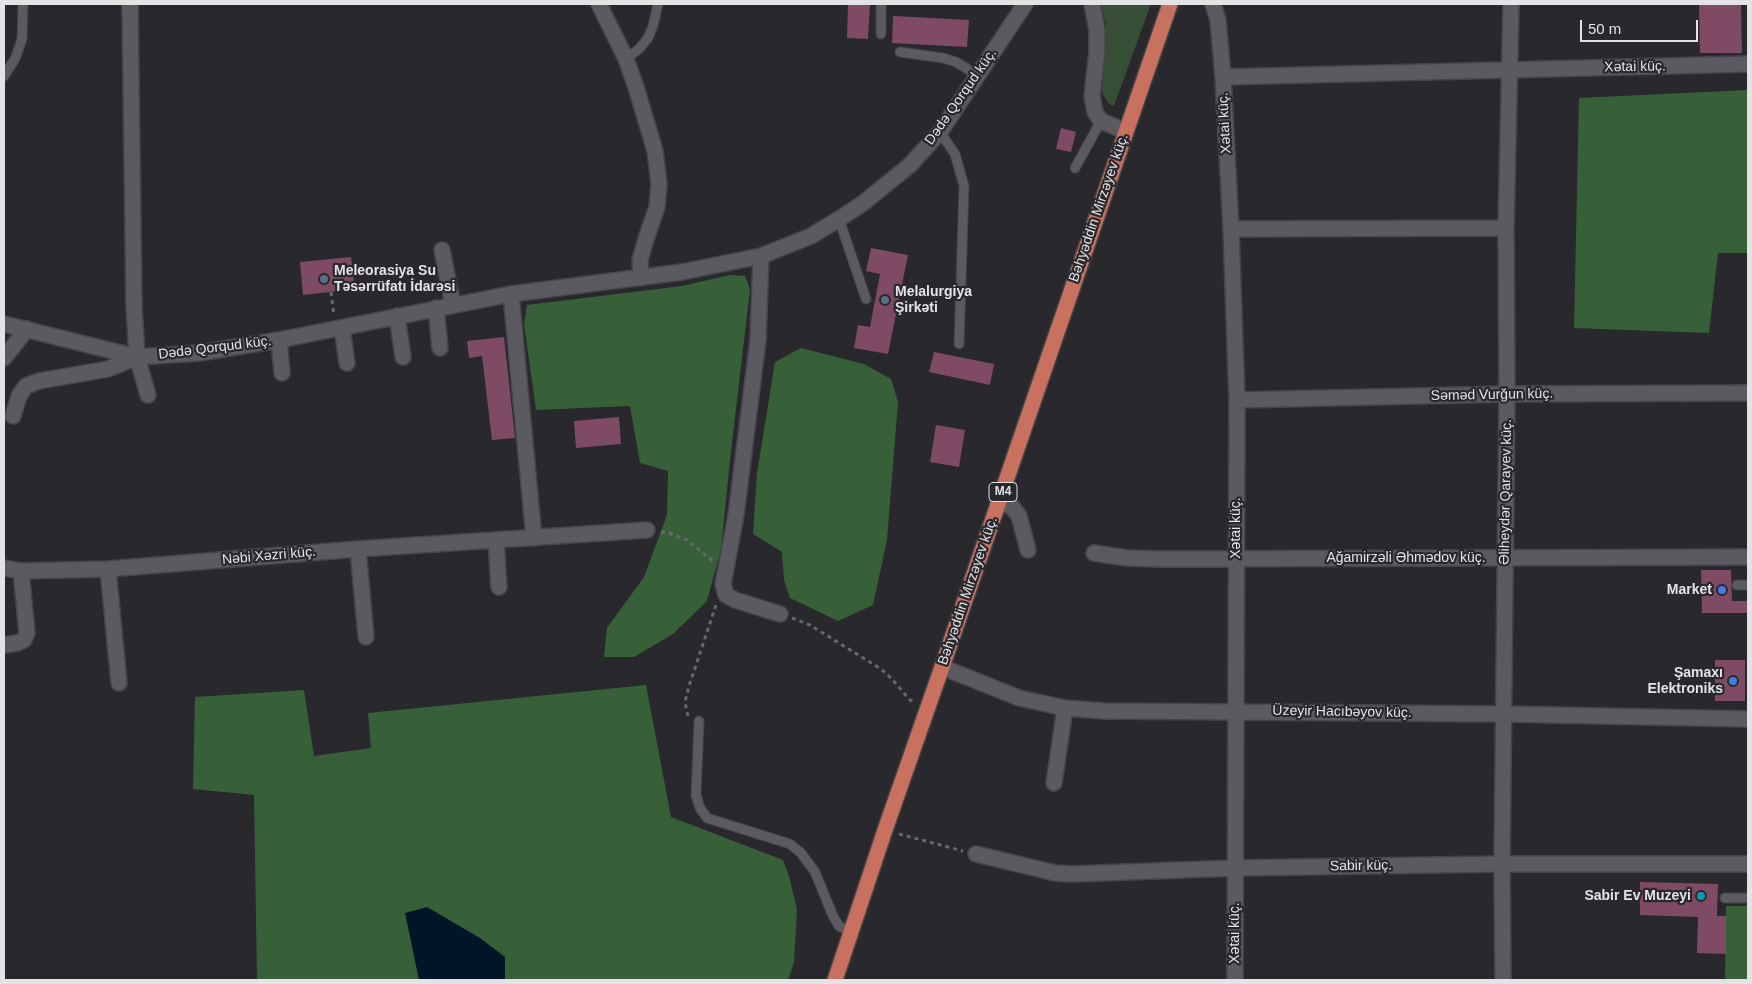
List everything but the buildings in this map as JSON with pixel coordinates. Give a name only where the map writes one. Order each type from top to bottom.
[{"type":"highway","name":"Bəhyəddin Mirzəyev küç.","points":[[835,980],[1170,4]]},
{"type":"street","points":[[130,4],[134,307],[138,357],[148,396]]},
{"type":"street","points":[[599,4],[626,59],[654,151],[659,184],[657,207],[640,260],[641,278]]},
{"type":"street","name":"Dədə Qorqud küç.","points":[[138,357],[199,353],[279,340],[511,294],[715,267],[761,256],[811,236],[840,219],[862,204],[910,165],[940,132],[1025,4]]},
{"type":"street","points":[[1092,4],[1097,30],[1097,52],[1092,96],[1095,112],[1101,121],[1125,131]]},
{"type":"street","name":"Xətai küç.","points":[[1213,4],[1218,20],[1231,229],[1236,400],[1235,980]]},
{"type":"street","name":"Əliheydər Qarayev küç.","points":[[1503,980],[1506,228],[1511,4]]},
{"type":"street","name":"Xətai küç.","points":[[1222,76],[1748,64]]},
{"type":"street","points":[[1231,229],[1506,228]]},
{"type":"street","points":[[442,250],[453,305]]},
{"type":"street","points":[[761,256],[758,340],[736,514],[723,584],[726,595],[735,600],[780,614]]},
{"type":"street","points":[[511,294],[534,538]]},
{"type":"street","points":[[436,308],[440,348]]},
{"type":"street","points":[[398,316],[403,357]]},
{"type":"street","points":[[4,324],[138,357]]},
{"type":"street","points":[[339,328],[347,363]]},
{"type":"street","points":[[4,358],[27,330]]},
{"type":"street","points":[[279,340],[282,373]]},
{"type":"street","points":[[13,416],[19,396],[26,386],[39,381],[108,369],[138,357]]},
{"type":"street","name":"Səməd Vurğun küç.","points":[[1236,400],[1506,394],[1748,393]]},
{"type":"street","points":[[1000,500],[1013,508],[1019,516],[1028,550]]},
{"type":"street","name":"Nəbi Xəzri küç.","points":[[4,568],[21,571],[108,569],[358,549],[647,530]]},
{"type":"street","points":[[496,540],[499,587]]},
{"type":"street","points":[[358,549],[366,637]]},
{"type":"street","name":"Ağamirzəli Əhmədov küç.","points":[[1094,553],[1127,558],[1156,559],[1748,557]]},
{"type":"street","points":[[108,569],[119,684]]},
{"type":"street","points":[[4,645],[24,640],[27,633],[21,571]]},
{"type":"street","name":"Üzeyir Hacıbəyov küç.","points":[[942,667],[1019,698],[1065,708],[1104,711],[1504,714],[1748,719]]},
{"type":"street","points":[[1054,783],[1065,708]]},
{"type":"street","name":"Sabir küç.","points":[[976,854],[1055,873],[1072,874],[1235,868],[1502,864],[1748,864]]},
{"type":"lane","points":[[4,76],[15,60],[22,39],[22,4]]},
{"type":"lane","points":[[626,59],[639,49],[648,38],[658,4]]},
{"type":"lane","points":[[881,4],[881,34]]},
{"type":"lane","points":[[900,52],[943,58],[956,62],[978,75]]},
{"type":"lane","points":[[1075,168],[1101,121]]},
{"type":"lane","points":[[940,132],[955,154],[964,186],[959,344]]},
{"type":"lane","points":[[840,219],[866,300]]},
{"type":"lane","points":[[1737,585],[1748,585]]},
{"type":"lane","points":[[699,724],[696,795],[700,808],[708,818],[790,844],[802,853],[815,872],[839,926],[850,932]]},
{"type":"lane","points":[[1726,898],[1748,898]]},
{"type":"path","points":[[330,292],[339,328]]},
{"type":"path","points":[[647,530],[669,533],[687,540],[725,571]]},
{"type":"path","points":[[699,724],[692,722],[687,713],[686,702],[689,686],[717,603],[726,595]]},
{"type":"path","points":[[780,614],[799,620],[881,669],[910,700],[928,707]]},
{"type":"path","points":[[885,830],[976,854]]},
{"type":"green space","points":[[1100,4],[1151,4],[1114,106],[1108,103],[1102,93],[1106,24]]},
{"type":"green space","points":[[1748,90],[1748,253],[1718,253],[1709,333],[1574,328],[1579,98]]},
{"type":"green space","points":[[730,275],[745,276],[750,289],[721,549],[707,601],[673,634],[634,657],[604,657],[607,628],[644,577],[667,515],[668,471],[640,463],[630,406],[536,410],[524,324],[527,305],[682,286]]},
{"type":"green space","points":[[801,348],[864,364],[891,379],[898,402],[887,540],[873,605],[838,621],[790,598],[784,580],[782,552],[753,534],[757,473],[775,362]]},
{"type":"green space","points":[[646,685],[671,817],[783,860],[797,909],[794,962],[788,980],[257,980],[254,795],[193,789],[195,697],[304,690],[314,756],[371,748],[368,713]]},
{"type":"green space","points":[[1726,906],[1748,906],[1748,980],[1725,980]]},
{"type":"water","points":[[427,907],[480,938],[505,957],[505,980],[419,980],[405,913]]},
{"type":"place","name":"Meleorasiya Su Təsərrüfatı İdarəsi","points":[[324,279]]},
{"type":"place","name":"Melalurgiya Şirkəti","points":[[885,300]]},
{"type":"place","name":"Market","points":[[1722,590]]},
{"type":"place","name":"Şamaxı Elektroniks","points":[[1733,681]]},
{"type":"place","name":"Sabir Ev Muzeyi","points":[[1701,896]]}]
